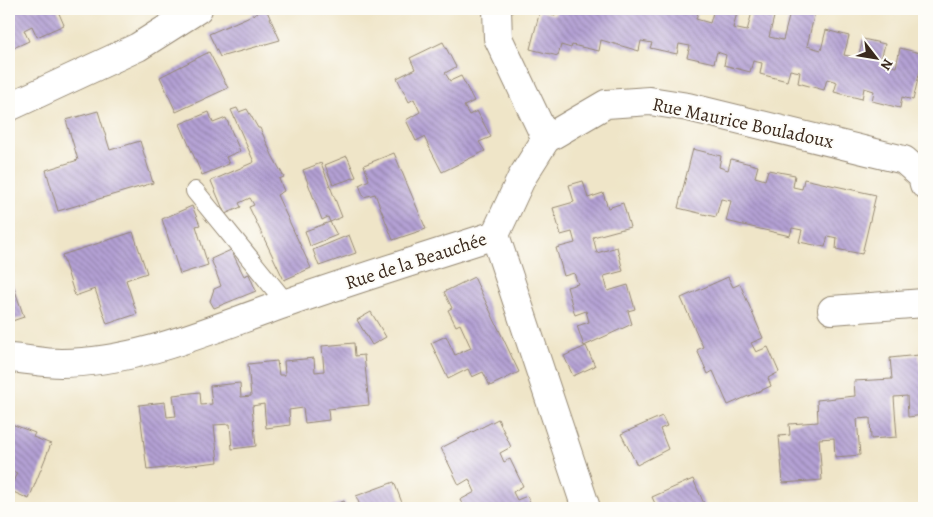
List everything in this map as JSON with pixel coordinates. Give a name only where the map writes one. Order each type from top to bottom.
[{"type":"street","points":[[9,107],[138,47],[198,9]]},
{"type":"street","points":[[498,9],[498,38],[546,139]]},
{"type":"street","name":"Rue Maurice Bouladoux","points":[[495,235],[522,177],[546,139],[606,104],[650,102],[688,107],[904,160],[922,176],[924,184]]},
{"type":"street","name":"Rue de la Beauchée","points":[[9,358],[61,363],[110,359],[146,352],[190,339],[286,303],[495,235],[586,508]]},
{"type":"street","points":[[832,310],[924,303]]},
{"type":"lane","points":[[195,191],[286,303]]},
{"type":"building","points":[[9,9],[57,9],[64,25],[37,37],[32,26],[24,30],[29,41],[9,50]]},
{"type":"building","points":[[266,9],[280,40],[220,57],[209,34]]},
{"type":"building","points":[[557,9],[634,11],[635,9],[660,9],[659,11],[674,14],[675,9],[699,9],[696,19],[710,23],[714,9],[738,9],[733,28],[747,31],[752,12],[774,17],[769,37],[783,40],[791,9],[800,9],[815,12],[807,46],[821,50],[826,30],[849,36],[844,55],[858,58],[863,39],[885,44],[880,64],[896,67],[900,48],[924,54],[913,100],[902,97],[900,108],[872,101],[874,91],[864,88],[862,99],[834,92],[837,82],[827,79],[824,90],[798,83],[800,72],[790,70],[787,81],[760,74],[762,63],[753,61],[750,72],[724,65],[726,55],[717,52],[714,63],[687,57],[690,46],[679,44],[677,54],[650,48],[652,43],[641,41],[639,51],[601,40],[599,51],[572,45],[571,48],[561,45],[558,56],[530,49],[540,11],[555,15]]},
{"type":"building","points":[[443,42],[456,67],[445,73],[450,81],[461,76],[474,101],[464,106],[469,115],[477,111],[491,137],[479,142],[485,151],[442,172],[424,137],[416,141],[406,120],[420,112],[414,99],[409,102],[397,78],[415,69],[410,58]]},
{"type":"building","points":[[209,52],[228,88],[176,112],[160,77]]},
{"type":"building","points":[[237,108],[239,112],[247,109],[258,128],[260,128],[284,177],[279,179],[284,191],[277,195],[311,268],[284,280],[249,207],[254,205],[250,198],[239,203],[241,207],[225,214],[211,181],[254,162],[231,110]]},
{"type":"building","points":[[98,111],[110,150],[140,141],[153,183],[58,211],[46,170],[78,160],[66,120]]},
{"type":"building","points":[[209,112],[213,123],[226,118],[240,151],[226,157],[229,164],[202,175],[180,124]]},
{"type":"building","points":[[693,149],[721,156],[719,167],[728,170],[731,159],[758,166],[755,177],[765,180],[768,170],[795,175],[793,187],[802,189],[804,179],[876,195],[862,254],[836,249],[837,238],[828,236],[825,247],[799,242],[802,230],[792,228],[790,236],[726,221],[731,201],[721,199],[716,217],[678,208]]},
{"type":"building","points":[[394,153],[426,229],[393,240],[375,194],[364,197],[359,185],[369,180],[364,165]]},
{"type":"building","points":[[347,156],[356,177],[333,185],[325,165]]},
{"type":"building","points":[[321,163],[342,217],[330,222],[328,217],[322,220],[303,170]]},
{"type":"building","points":[[583,181],[588,198],[603,193],[608,208],[623,203],[630,227],[593,237],[597,253],[617,247],[623,271],[604,276],[608,291],[628,285],[635,309],[628,311],[632,324],[584,346],[577,326],[589,322],[586,311],[575,315],[567,287],[578,284],[574,273],[564,276],[556,248],[575,243],[572,232],[561,235],[553,208],[574,202],[569,185]]},
{"type":"building","points":[[192,206],[200,225],[196,226],[208,265],[180,274],[162,219]]},
{"type":"building","points":[[330,222],[337,235],[310,246],[305,231]]},
{"type":"building","points":[[133,232],[147,273],[126,280],[137,314],[107,324],[95,289],[75,296],[62,255]]},
{"type":"building","points":[[349,235],[356,253],[319,266],[313,250]]},
{"type":"building","points":[[231,250],[244,276],[249,274],[256,291],[214,308],[210,301],[214,289],[221,286],[211,259]]},
{"type":"building","points":[[9,273],[24,317],[9,322]]},
{"type":"building","points":[[474,277],[519,372],[490,386],[483,372],[472,377],[468,369],[448,379],[431,343],[446,336],[455,355],[471,348],[460,324],[456,326],[448,310],[452,308],[444,292]]},
{"type":"building","points":[[728,277],[733,287],[740,284],[763,338],[751,343],[756,352],[768,347],[779,372],[768,378],[771,386],[728,405],[713,371],[708,374],[697,350],[703,347],[681,298]]},
{"type":"building","points":[[371,312],[386,337],[372,345],[357,320]]},
{"type":"building","points":[[354,343],[355,356],[364,355],[369,405],[328,409],[329,420],[305,423],[303,408],[289,410],[290,425],[266,428],[264,404],[252,406],[256,446],[232,449],[230,424],[214,425],[218,462],[147,470],[139,405],[165,402],[167,417],[176,416],[173,395],[200,392],[201,405],[212,404],[210,386],[240,383],[241,397],[251,396],[248,364],[277,361],[279,375],[285,375],[284,361],[314,358],[315,372],[324,371],[322,346]]},
{"type":"building","points":[[586,346],[595,366],[573,376],[564,356]]},
{"type":"building","points":[[919,355],[920,370],[924,370],[924,415],[908,417],[907,396],[894,397],[897,437],[871,439],[870,418],[857,419],[860,455],[835,457],[834,438],[819,439],[822,480],[783,483],[779,436],[790,435],[789,424],[818,422],[817,400],[855,396],[854,381],[892,379],[890,358]]},
{"type":"building","points":[[662,416],[667,426],[660,429],[668,449],[637,465],[621,434]]},
{"type":"building","points":[[498,419],[511,447],[500,453],[504,462],[510,459],[523,486],[513,492],[517,500],[527,496],[533,508],[464,508],[460,500],[475,492],[469,479],[459,485],[441,448]]},
{"type":"building","points":[[9,423],[35,433],[33,437],[51,444],[29,499],[9,490],[17,473],[9,470]]},
{"type":"building","points":[[693,479],[706,508],[657,508],[652,497]]},
{"type":"building","points":[[394,482],[404,508],[361,508],[356,496]]},
{"type":"building","points":[[344,501],[347,508],[327,508]]}]
